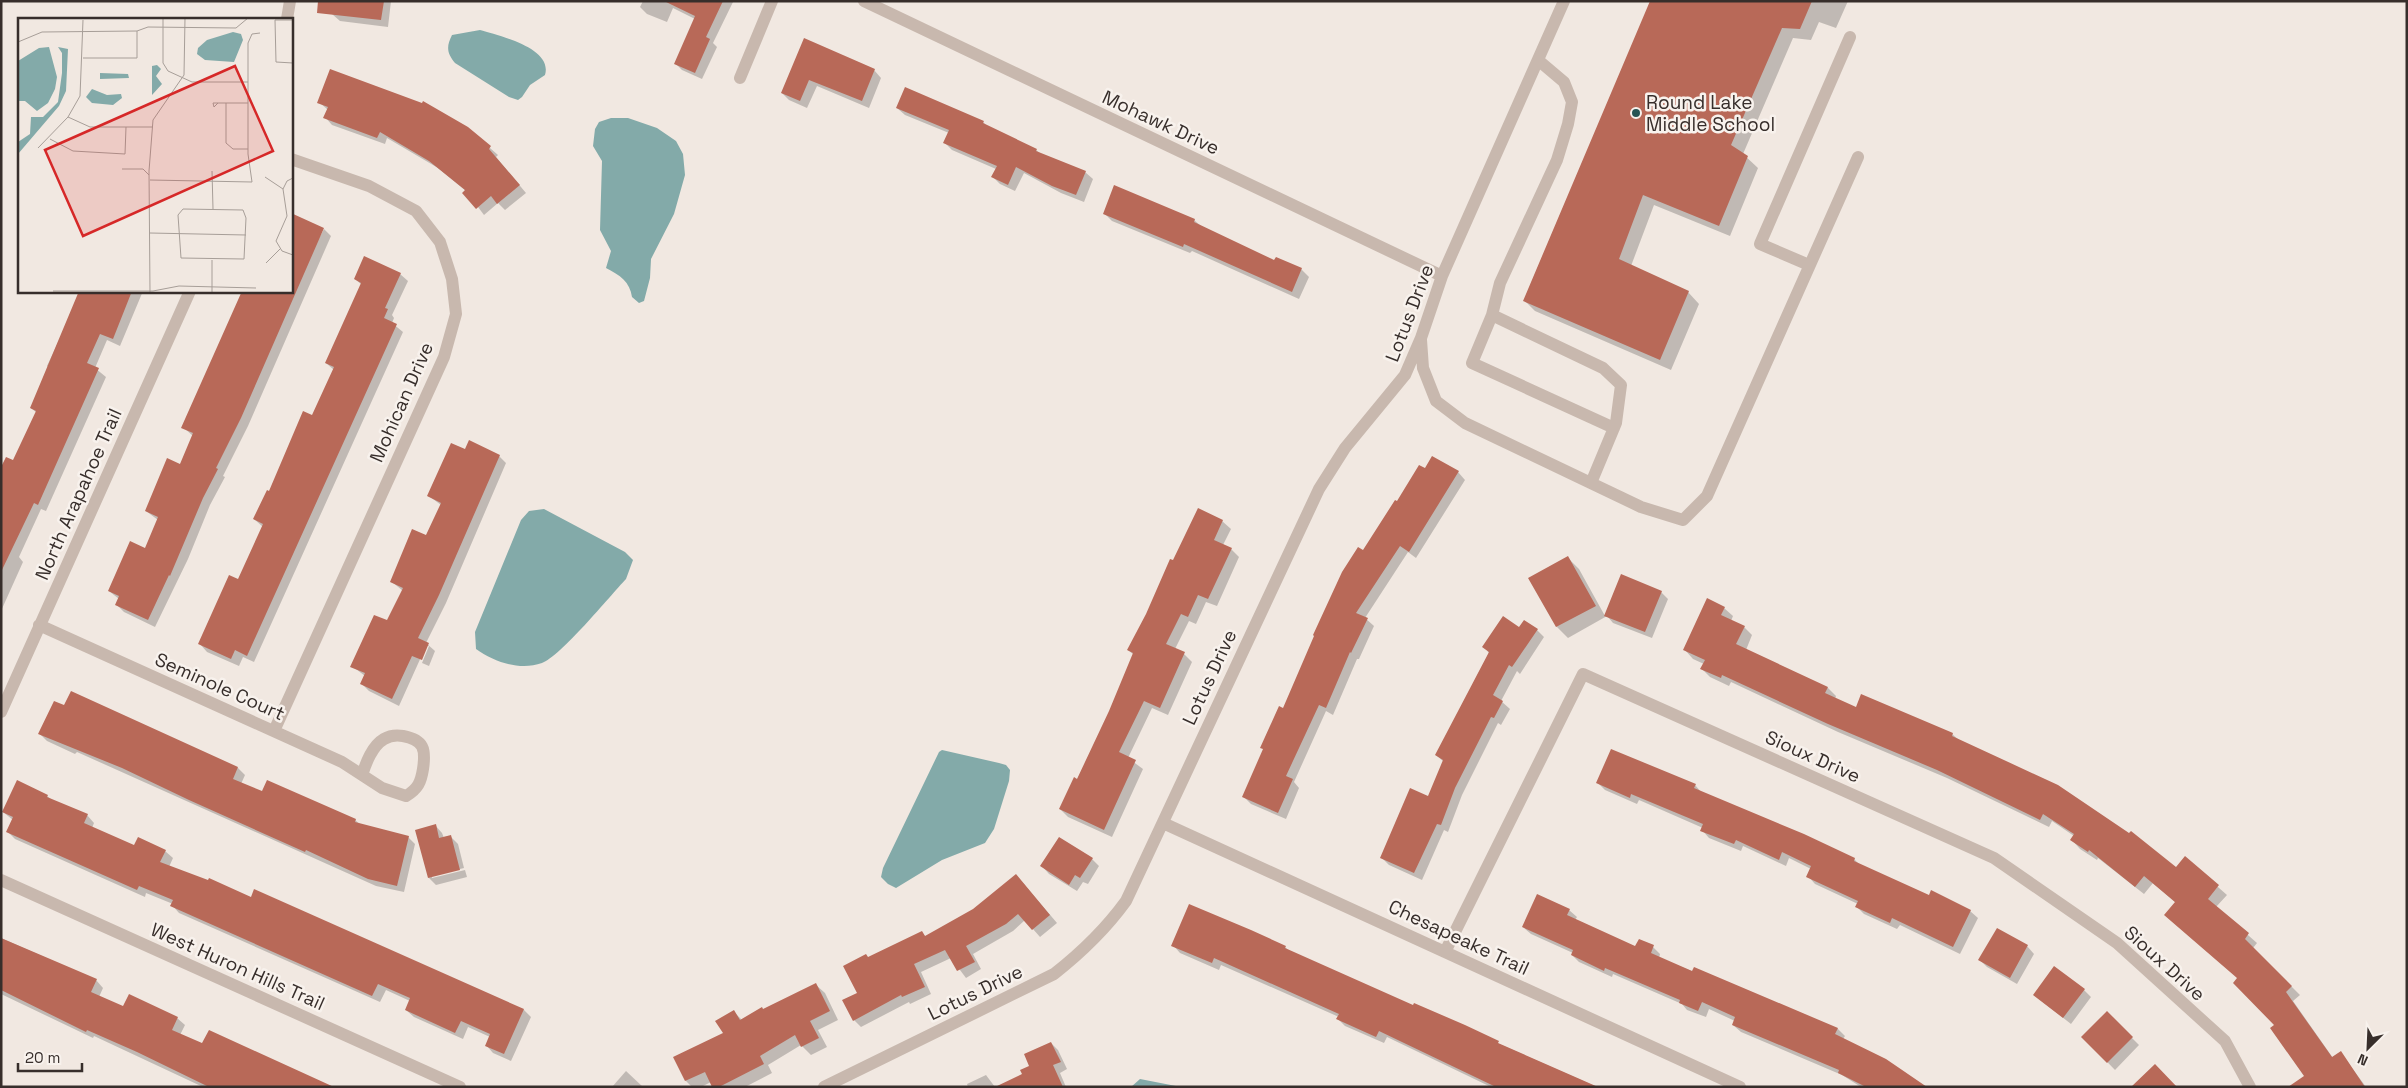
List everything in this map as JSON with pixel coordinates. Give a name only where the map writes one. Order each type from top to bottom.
[{"type":"street","points":[[288,18],[290,1]]},
{"type":"street","points":[[740,78],[772,1]]},
{"type":"street","name":"Mohawk Drive","points":[[864,1],[1442,276]]},
{"type":"street","name":"Lotus Drive","points":[[824,1087],[1054,974],[1083,951],[1107,927],[1126,901],[1319,489],[1344,448],[1405,375],[1421,338],[1442,276],[1564,1]]},
{"type":"street","points":[[1809,265],[1760,244],[1850,37]]},
{"type":"street","points":[[1538,60],[1564,82],[1572,102],[1557,160],[1500,283],[1492,315],[1472,363],[1614,428]]},
{"type":"street","points":[[1421,338],[1423,368],[1436,401],[1465,423],[1641,507],[1683,520],[1707,496],[1858,157]]},
{"type":"street","name":"Mohican Drive","points":[[274,731],[444,357],[456,314],[452,279],[440,242],[416,210],[369,186],[292,159]]},
{"type":"street","name":"North Arapahoe Trail","points":[[1,712],[190,292]]},
{"type":"street","points":[[1492,315],[1602,368],[1621,385],[1614,428],[1591,483]]},
{"type":"street","name":"Seminole Court","points":[[39,625],[342,762],[362,775],[382,788],[406,796],[414,791],[421,782],[425,757],[423,748],[415,738],[398,735],[384,739],[367,761],[362,775]]},
{"type":"street","name":"Sioux Drive","points":[[1445,952],[1583,674],[1994,858],[2117,943],[2224,1041],[2250,1087]]},
{"type":"street","name":"Chesapeake Trail","points":[[1163,823],[1740,1087]]},
{"type":"street","name":"West Huron Hills Trail","points":[[1,880],[460,1087]]},
{"type":"water","points":[[480,30],[523,45],[541,57],[545,66],[545,75],[530,85],[518,100],[509,97],[455,63],[450,56],[448,46],[452,35]]},
{"type":"water","points":[[611,118],[628,118],[657,128],[676,141],[683,154],[685,175],[674,214],[651,259],[650,278],[644,301],[639,303],[632,297],[627,283],[616,273],[606,268],[611,251],[600,230],[602,161],[593,146],[595,129],[599,122]]},
{"type":"water","points":[[544,509],[625,552],[633,560],[626,579],[560,650],[542,663],[516,666],[491,658],[476,649],[475,632],[521,520],[529,511]]},
{"type":"water","points":[[942,750],[1006,765],[1010,770],[1009,781],[994,829],[985,843],[942,860],[896,888],[888,884],[881,877],[883,868],[939,752]]},
{"type":"water","points":[[1140,1079],[1181,1087],[1131,1087]]},
{"type":"building","points":[[318,1],[384,1],[381,20],[317,13]]},
{"type":"building","points":[[664,1],[723,1],[706,37],[710,39],[695,73],[674,64],[695,16]]},
{"type":"building","points":[[1650,1],[1812,1],[1800,29],[1782,28],[1731,145],[1748,156],[1719,226],[1643,195],[1619,259],[1689,291],[1660,360],[1523,301]]},
{"type":"building","points":[[804,38],[875,69],[862,101],[809,80],[800,101],[781,93]]},
{"type":"building","points":[[330,69],[422,103],[423,101],[468,127],[491,146],[489,149],[520,185],[497,204],[491,196],[476,209],[462,193],[465,190],[429,161],[380,132],[377,138],[323,118],[328,107],[317,103]]},
{"type":"building","points":[[905,87],[984,121],[983,123],[1037,149],[1036,151],[1086,171],[1076,195],[1052,186],[1016,167],[1008,185],[991,177],[997,166],[943,143],[949,130],[896,108]]},
{"type":"building","points":[[1114,185],[1195,219],[1194,222],[1274,260],[1276,257],[1302,268],[1292,292],[1184,244],[1183,247],[1103,214]]},
{"type":"building","points":[[292,213],[324,228],[241,418],[216,468],[218,469],[148,620],[115,605],[119,596],[108,591],[130,541],[145,548],[158,517],[145,511],[167,458],[180,464],[193,433],[181,428],[242,292],[292,292]]},
{"type":"building","points":[[364,256],[401,273],[385,308],[388,309],[384,318],[397,324],[247,656],[235,650],[231,659],[198,644],[229,575],[238,579],[263,524],[253,519],[267,490],[269,491],[303,411],[312,415],[334,367],[325,363],[361,283],[354,279]]},
{"type":"building","points":[[79,292],[132,292],[113,339],[100,334],[87,363],[99,368],[38,505],[34,503],[1,572],[1,467],[6,457],[13,460],[36,411],[30,408]]},
{"type":"building","points":[[469,440],[500,455],[439,595],[418,638],[429,643],[422,660],[412,656],[392,699],[360,684],[365,673],[350,667],[374,615],[387,620],[403,588],[390,582],[412,529],[426,535],[441,503],[427,496],[451,443],[465,449]]},
{"type":"building","points":[[1432,456],[1459,471],[1409,552],[1400,546],[1356,613],[1368,618],[1350,652],[1326,708],[1319,705],[1286,776],[1293,779],[1278,813],[1242,797],[1263,749],[1260,748],[1279,706],[1283,708],[1313,635],[1342,572],[1358,547],[1363,550],[1419,465],[1425,468]]},
{"type":"building","points":[[1198,508],[1223,520],[1214,540],[1232,548],[1208,599],[1198,595],[1188,617],[1181,614],[1166,644],[1185,652],[1160,708],[1144,701],[1119,752],[1136,760],[1104,830],[1059,809],[1074,777],[1077,779],[1109,711],[1133,653],[1127,650],[1146,614],[1170,559],[1173,560]]},
{"type":"building","points":[[1568,556],[1596,606],[1556,627],[1528,578]]},
{"type":"building","points":[[1621,574],[1662,591],[1645,632],[1604,616]]},
{"type":"building","points":[[1707,598],[1725,607],[1721,615],[1745,626],[1736,644],[1828,687],[1825,693],[1856,707],[1861,694],[1953,733],[1952,736],[2058,785],[2129,833],[2131,831],[2176,867],[2185,856],[2219,885],[2208,899],[2249,933],[2245,939],[2292,986],[2286,992],[2332,1057],[2341,1051],[2365,1087],[2288,1087],[2304,1076],[2270,1028],[2274,1025],[2233,983],[2237,978],[2164,915],[2175,902],[2144,876],[2135,887],[2089,850],[2088,852],[2070,840],[2074,834],[2043,814],[2040,820],[1937,770],[1828,724],[1722,675],[1721,678],[1700,669],[1705,660],[1683,650]]},
{"type":"building","points":[[1503,616],[1519,627],[1524,620],[1538,629],[1512,667],[1509,665],[1493,695],[1503,701],[1494,718],[1491,717],[1455,788],[1441,825],[1437,824],[1414,873],[1380,858],[1410,788],[1428,796],[1443,760],[1435,755],[1489,652],[1482,647]]},
{"type":"building","points":[[71,691],[238,767],[233,779],[262,791],[267,780],[356,819],[355,822],[409,836],[397,886],[368,879],[189,800],[122,768],[38,734],[54,701],[64,705]]},
{"type":"building","points":[[1611,749],[1696,784],[1694,788],[1804,834],[1855,858],[1854,861],[1929,895],[1931,890],[1971,910],[1953,947],[1892,918],[1890,923],[1855,907],[1858,901],[1806,877],[1811,866],[1782,852],[1779,860],[1736,840],[1734,844],[1700,831],[1703,824],[1631,794],[1630,798],[1596,783]]},
{"type":"building","points":[[17,780],[48,795],[47,797],[88,814],[84,823],[134,845],[138,837],[166,850],[160,862],[208,880],[209,878],[251,897],[254,889],[524,1009],[504,1054],[485,1046],[490,1034],[461,1021],[455,1033],[405,1010],[410,998],[378,984],[372,996],[170,906],[173,900],[139,886],[137,890],[6,832],[13,817],[2,812]]},
{"type":"building","points":[[436,824],[439,838],[451,835],[460,870],[428,878],[415,830]]},
{"type":"building","points":[[1059,837],[1093,858],[1080,878],[1075,875],[1069,885],[1040,866]]},
{"type":"building","points":[[1016,874],[1050,915],[1032,930],[1018,914],[1006,924],[966,946],[975,962],[957,971],[945,950],[914,964],[925,987],[902,997],[901,995],[853,1021],[842,1000],[857,993],[843,966],[866,954],[868,957],[922,931],[925,936],[973,909]]},
{"type":"building","points":[[1537,894],[1570,909],[1567,915],[1635,946],[1639,939],[1654,945],[1651,953],[1692,971],[1694,967],[1838,1028],[1835,1034],[1886,1059],[1927,1087],[1866,1087],[1838,1073],[1839,1070],[1732,1025],[1735,1017],[1702,1002],[1698,1011],[1679,1003],[1680,1000],[1605,968],[1604,971],[1571,955],[1573,950],[1522,927]]},
{"type":"building","points":[[1189,904],[1251,930],[1286,946],[1285,948],[1413,1005],[1414,1003],[1465,1025],[1499,1041],[1498,1043],[1598,1087],[1496,1087],[1379,1031],[1376,1037],[1336,1019],[1339,1014],[1214,958],[1212,963],[1171,946]]},
{"type":"building","points":[[1997,928],[2028,945],[2010,978],[1978,960]]},
{"type":"building","points":[[1,938],[97,979],[91,992],[123,1006],[129,994],[178,1017],[172,1030],[202,1043],[209,1030],[334,1087],[209,1087],[137,1052],[87,1030],[86,1032],[1,990]]},
{"type":"building","points":[[2054,966],[2085,989],[2063,1018],[2033,995]]},
{"type":"building","points":[[816,983],[830,1011],[810,1021],[819,1038],[801,1047],[795,1035],[760,1056],[764,1064],[719,1087],[712,1087],[705,1072],[685,1081],[673,1057],[723,1033],[715,1021],[734,1010],[740,1020],[762,1007],[763,1009]]},
{"type":"building","points":[[2107,1011],[2133,1037],[2107,1063],[2081,1037]]},
{"type":"building","points":[[1051,1042],[1061,1062],[1053,1065],[1063,1087],[995,1087],[1022,1074],[1020,1070],[1029,1066],[1024,1054]]},
{"type":"building","points":[[2155,1064],[2177,1087],[2131,1087]]},
{"type":"place","name":"Round Lake Middle School","points":[[1636,113]]}]
